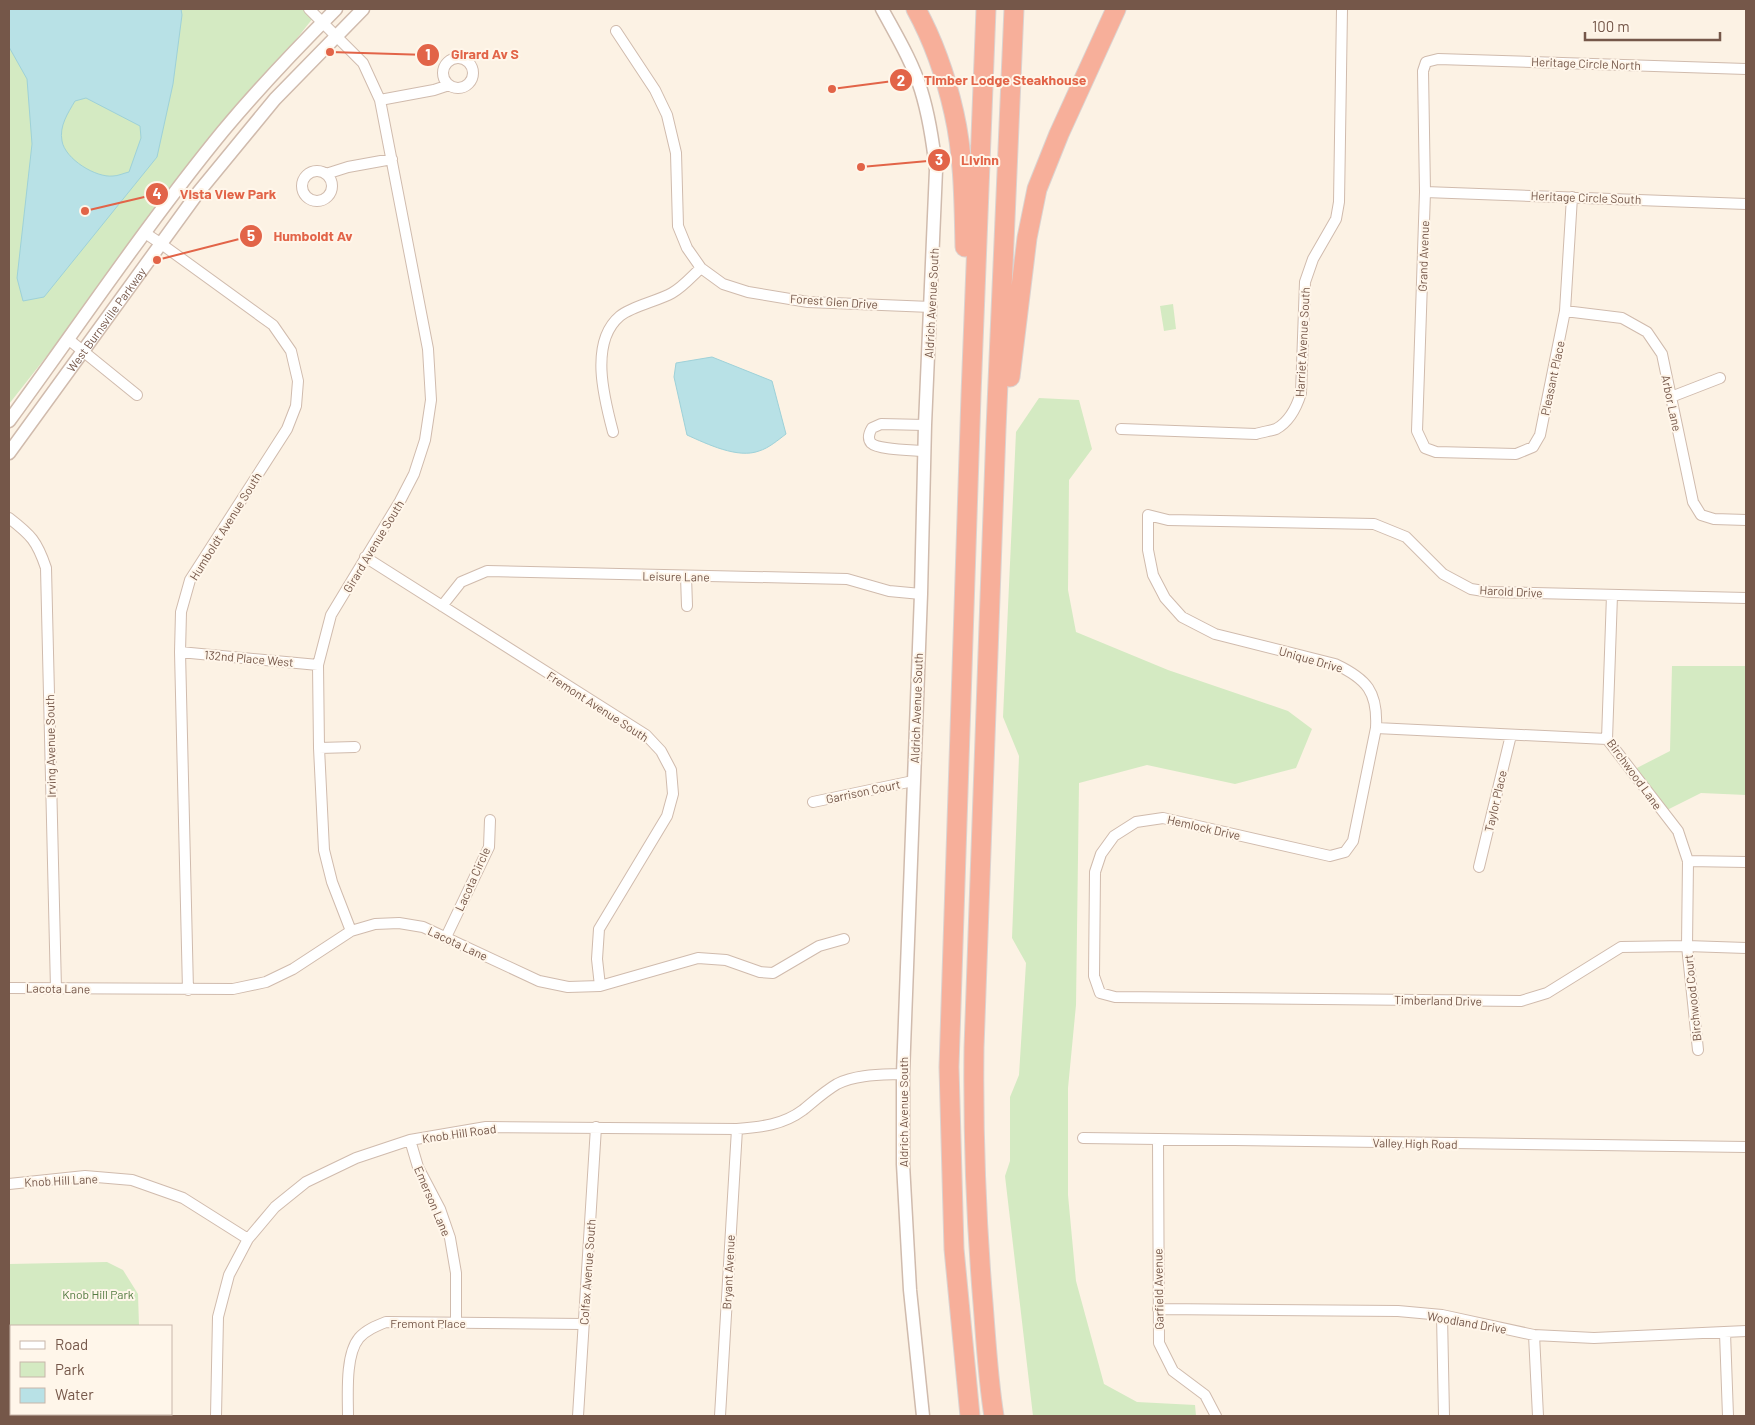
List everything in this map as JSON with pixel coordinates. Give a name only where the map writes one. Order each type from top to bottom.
[{"type":"highway","points":[[916,9],[928,32],[941,66],[955,114],[963,179],[971,395]]},
{"type":"highway","points":[[970,1416],[954,1249],[949,1068],[971,395],[986,9]]},
{"type":"highway","points":[[994,1416],[978,1244],[973,1082],[996,429],[1014,9]]},
{"type":"highway","points":[[996,429],[1008,390],[1027,238],[1038,190],[1059,134],[1116,9]]},
{"type":"street","name":"Girard Avenue South","points":[[310,9],[363,64],[380,100],[428,349],[431,400],[425,440],[414,474],[400,501],[331,615],[318,665],[319,748],[324,850],[332,882],[351,931]]},
{"type":"street","name":"West Burnsville Parkway","points":[[9,421],[145,233],[223,132],[261,87],[336,9]]},
{"type":"street","name":"West Burnsville Parkway","points":[[9,453],[160,242],[236,146],[275,99],[363,9]]},
{"type":"street","name":"Aldrich Avenue South","points":[[882,9],[904,49],[920,88],[931,129],[936,170],[924,451],[921,594],[903,1074],[903,1164],[910,1290],[923,1416]]},
{"type":"street","name":"Harriet Avenue South","points":[[1121,429],[1256,434],[1276,428],[1298,406],[1301,393],[1305,282],[1313,259],[1336,218],[1338,202],[1342,9]]},
{"type":"street","name":"Forest Glen Drive","points":[[616,31],[655,90],[668,115],[676,152],[678,226],[687,248],[701,268],[723,284],[748,292],[808,302],[931,307]]},
{"type":"street","name":"Heritage Circle North","points":[[1426,62],[1438,58],[1746,69]]},
{"type":"street","name":"Grand Avenue","points":[[1425,448],[1417,431],[1425,192],[1422,71],[1426,62]]},
{"type":"street","points":[[380,100],[434,90],[449,85]]},
{"type":"street","points":[[326,174],[348,167],[392,159]]},
{"type":"street","name":"Heritage Circle South","points":[[1425,192],[1746,204]]},
{"type":"street","name":"Pleasant Place","points":[[1425,448],[1436,452],[1516,454],[1533,447],[1540,435],[1565,311],[1572,197]]},
{"type":"street","name":"Humboldt Avenue South","points":[[145,233],[273,325],[291,351],[298,381],[296,406],[287,429],[190,580],[181,612],[180,652],[188,990]]},
{"type":"street","points":[[614,432],[604,395],[602,350],[606,331],[621,315],[673,293],[701,268]]},
{"type":"street","name":"Arbor Lane","points":[[1565,311],[1622,318],[1647,332],[1662,354],[1693,502],[1701,514],[1714,519],[1746,520]]},
{"type":"street","points":[[68,339],[137,395]]},
{"type":"street","points":[[1671,397],[1720,378]]},
{"type":"street","points":[[924,451],[880,447],[870,442],[868,434],[872,428],[880,424],[925,425]]},
{"type":"street","name":"Harold Drive","points":[[1148,514],[1168,520],[1374,524],[1406,536],[1443,574],[1471,588],[1490,592],[1746,598]]},
{"type":"street","name":"Unique Drive","points":[[1148,514],[1148,550],[1153,575],[1164,598],[1182,618],[1215,634],[1335,664],[1350,671],[1361,680],[1376,701],[1376,728]]},
{"type":"street","name":"Irving Avenue South","points":[[9,518],[29,533],[40,550],[46,568],[56,988]]},
{"type":"street","name":"Fremont Avenue South","points":[[365,557],[646,735],[661,751],[671,770],[673,794],[667,816],[599,929],[597,959],[600,986]]},
{"type":"street","name":"Leisure Lane","points":[[442,606],[461,582],[487,571],[847,579],[889,591],[921,594]]},
{"type":"street","points":[[686,576],[687,606]]},
{"type":"street","name":"Birchwood Lane","points":[[1612,595],[1607,739],[1678,831],[1688,861],[1686,946]]},
{"type":"street","name":"132nd Place West","points":[[180,652],[318,665]]},
{"type":"street","points":[[1376,728],[1510,736],[1607,739]]},
{"type":"street","name":"Hemlock Drive","points":[[1115,997],[1100,993],[1094,976],[1094,872],[1101,854],[1114,836],[1136,822],[1163,818],[1330,856],[1345,852],[1353,841],[1376,728]]},
{"type":"street","name":"Taylor Place","points":[[1479,867],[1510,736]]},
{"type":"street","points":[[319,748],[355,747]]},
{"type":"street","name":"Garrison Court","points":[[813,802],[914,780]]},
{"type":"street","name":"Lacota Circle","points":[[446,937],[488,848],[490,820]]},
{"type":"street","points":[[1688,861],[1746,862]]},
{"type":"street","name":"Lacota Lane","points":[[9,988],[233,989],[266,982],[292,969],[351,931],[375,924],[399,923],[423,927],[539,981],[568,987],[600,986],[698,958],[726,960],[760,972],[773,973],[819,946],[844,939]]},
{"type":"street","name":"Timberland Drive","points":[[1115,997],[1521,1001],[1547,993],[1620,947],[1686,946],[1746,948]]},
{"type":"street","name":"Birchwood Court","points":[[1686,946],[1698,1050]]},
{"type":"street","name":"Knob Hill Road","points":[[216,1416],[218,1317],[229,1276],[248,1240],[275,1207],[306,1182],[356,1158],[410,1140],[486,1127],[762,1127],[782,1122],[801,1111],[832,1087],[850,1079],[903,1074]]},
{"type":"street","name":"Colfax Avenue South","points":[[578,1416],[596,1128]]},
{"type":"street","name":"Bryant Avenue","points":[[720,1416],[737,1128]]},
{"type":"street","name":"Valley High Road","points":[[1084,1138],[1746,1147]]},
{"type":"street","name":"Garfield Avenue","points":[[1158,1139],[1159,1343],[1173,1371],[1205,1395],[1216,1416]]},
{"type":"street","name":"Emerson Lane","points":[[410,1140],[418,1167],[440,1209],[450,1238],[456,1273],[456,1323]]},
{"type":"street","name":"Knob Hill Lane","points":[[9,1184],[85,1176],[132,1180],[184,1198],[248,1240]]},
{"type":"street","name":"Woodland Drive","points":[[1158,1309],[1398,1311],[1442,1315],[1534,1334],[1594,1338],[1746,1331]]},
{"type":"street","points":[[1442,1315],[1444,1416]]},
{"type":"street","name":"Fremont Place","points":[[348,1416],[348,1364],[358,1339],[371,1328],[386,1322],[583,1324]]},
{"type":"street","points":[[1724,1333],[1728,1416]]},
{"type":"street","points":[[1534,1334],[1538,1416]]},
{"type":"green space","points":[[9,9],[304,9],[313,18],[9,404]]},
{"type":"green space","points":[[1173,304],[1176,329],[1164,331],[1160,306]]},
{"type":"green space","points":[[1039,398],[1079,400],[1092,449],[1069,480],[1068,590],[1076,632],[1168,670],[1288,711],[1312,729],[1296,768],[1235,784],[1147,765],[1079,783],[1076,1005],[1068,1088],[1068,1195],[1076,1281],[1104,1384],[1137,1402],[1195,1405],[1196,1416],[1033,1416],[1005,1176],[1010,1161],[1010,1097],[1019,1075],[1026,963],[1012,938],[1019,756],[1003,717],[1016,432]]},
{"type":"green space","points":[[1672,666],[1746,666],[1746,795],[1701,793],[1663,812],[1631,771],[1670,751]]},
{"type":"green space","name":"Knob Hill Park","points":[[107,1262],[123,1270],[138,1294],[139,1325],[10,1325],[10,1415],[141,1416],[9,1416],[9,1264]]},
{"type":"water","points":[[9,9],[181,9],[182,15],[173,84],[157,157],[44,297],[23,301],[17,278],[32,144],[27,79],[9,47]],"holes":[[[86,98],[140,126],[141,138],[129,172],[117,176],[98,174],[75,161],[64,148],[61,135],[65,120],[75,101]]]},
{"type":"water","points":[[712,357],[772,381],[786,434],[763,450],[751,453],[732,452],[687,435],[674,377],[676,363]]},
{"type":"place","name":"Girard Av S","points":[[330,52]]},
{"type":"place","name":"Timber Lodge Steakhouse","points":[[832,89]]},
{"type":"place","name":"LivInn","points":[[861,167]]},
{"type":"place","name":"Vista View Park","points":[[85,211]]},
{"type":"place","name":"Humboldt Av","points":[[157,260]]}]
